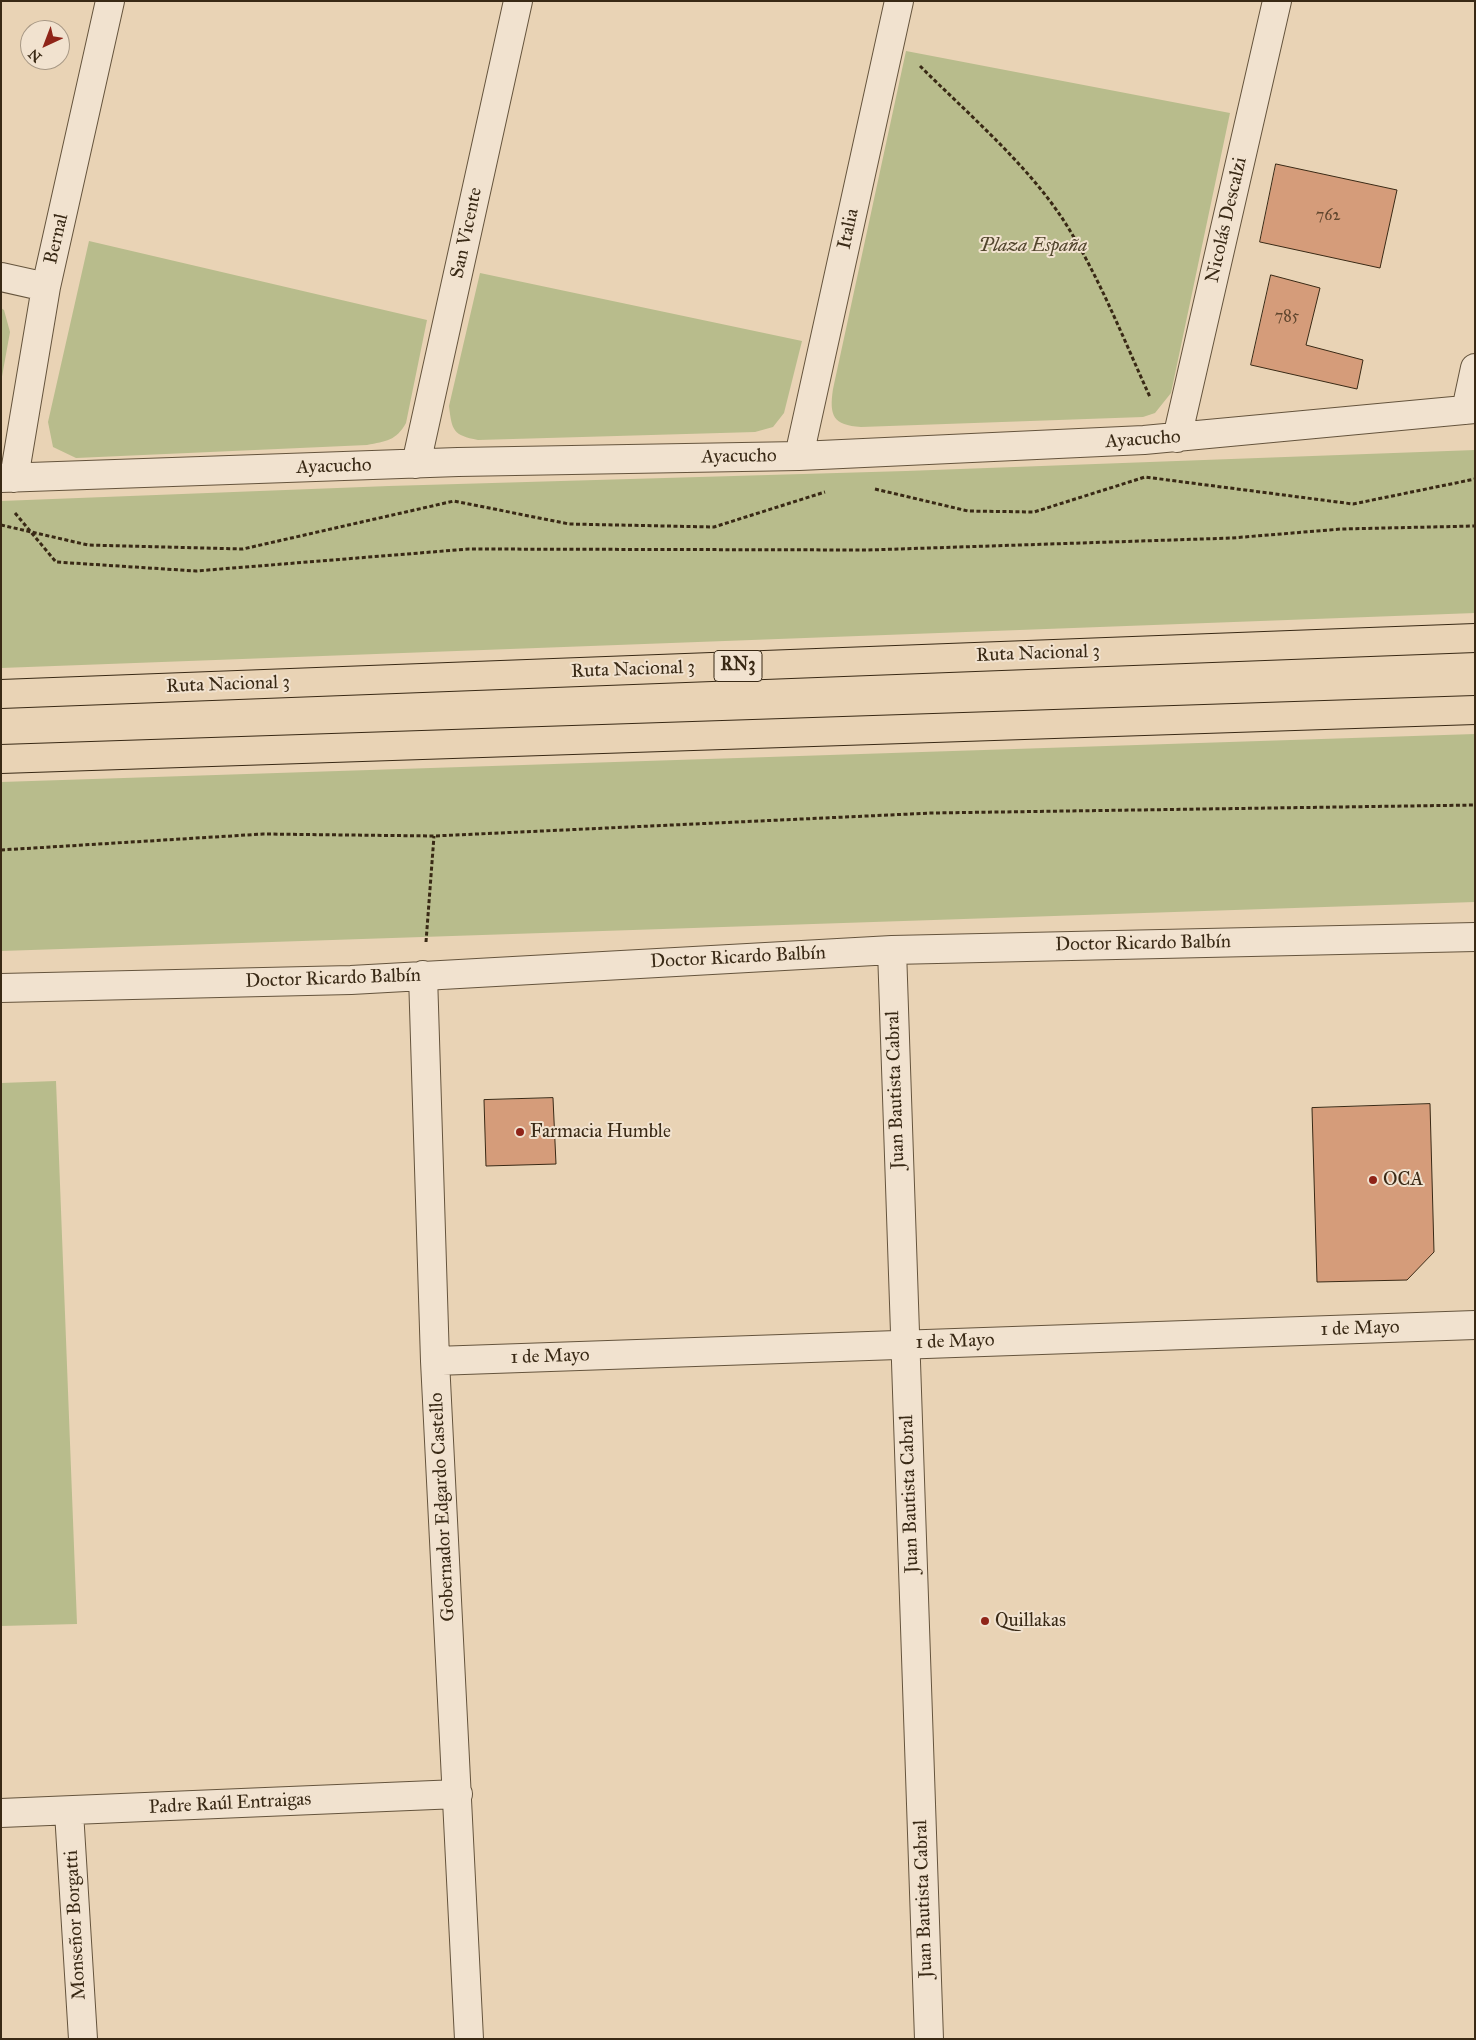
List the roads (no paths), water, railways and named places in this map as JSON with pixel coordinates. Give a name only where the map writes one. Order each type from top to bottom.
[{"type":"highway","name":"Ruta Nacional 3","points":[[1,694],[1475,638]]},
{"type":"highway","points":[[1,759],[1475,710]]},
{"type":"street","name":"Bernal","points":[[8,478],[46,287],[110,1]]},
{"type":"street","name":"San Vicente","points":[[416,464],[518,1]]},
{"type":"street","name":"Italia","points":[[799,456],[899,1]]},
{"type":"street","name":"Nicolás Descalzi","points":[[1173,439],[1277,1]]},
{"type":"street","points":[[1,277],[46,287]]},
{"type":"street","points":[[1470,410],[1475,368]]},
{"type":"street","name":"Ayacucho","points":[[8,478],[416,464],[799,456],[1173,439],[1470,410]]},
{"type":"street","name":"Doctor Ricardo Balbín","points":[[1,988],[352,980],[892,950],[1475,937]]},
{"type":"street","name":"Juan Bautista Cabral","points":[[892,950],[929,2039]]},
{"type":"street","name":"Gobernador Edgardo Castello","points":[[424,975],[435,1360],[458,1794],[468,2039]]},
{"type":"street","name":"1 de Mayo","points":[[435,1360],[1475,1325]]},
{"type":"street","name":"Padre Raúl Entraigas","points":[[1,1813],[69,1812],[458,1794]]},
{"type":"street","name":"Monseñor Borgatti","points":[[69,1812],[83,2039]]},
{"type":"place","name":"Farmacia Humble","points":[[520,1132]]},
{"type":"place","name":"OCA","points":[[1373,1180]]},
{"type":"place","name":"Quillakas","points":[[985,1621]]},
{"type":"park label","name":"Plaza España","points":[[1033,246]]}]
